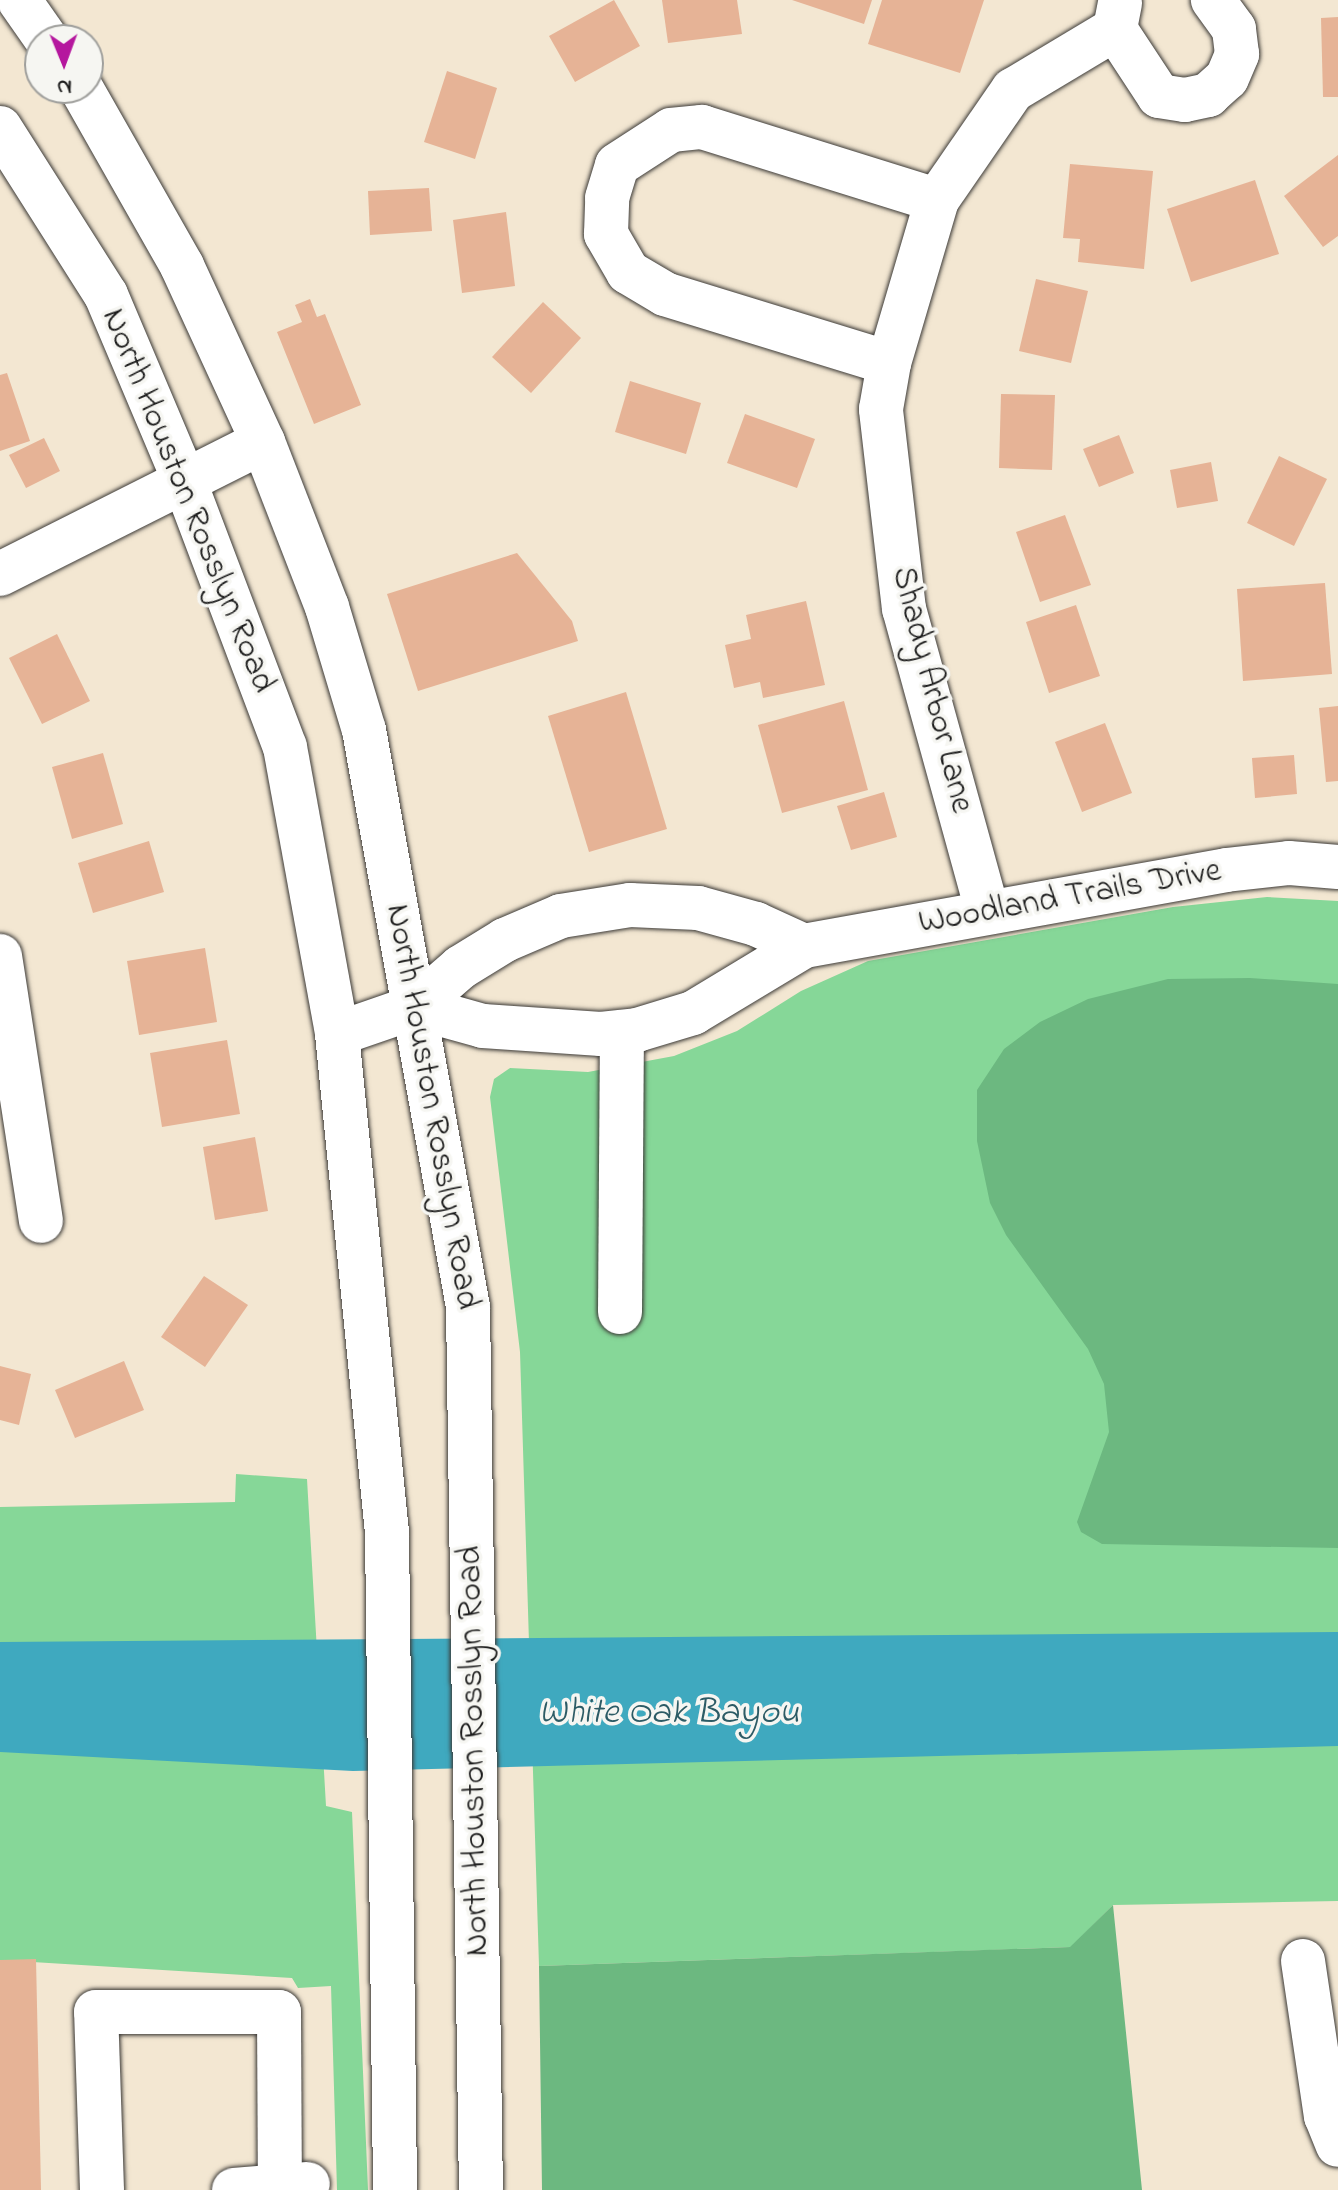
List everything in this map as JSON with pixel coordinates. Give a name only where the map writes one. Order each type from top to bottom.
[{"type":"main road","points":[[19,0],[36,24]]},
{"type":"main road","name":"Shady Arbor Lane","points":[[987,910],[904,609],[881,409],[889,363],[937,200],[1013,90],[1118,15],[1159,96],[1185,100],[1208,95],[1227,78],[1237,54],[1234,29],[1213,0]]},
{"type":"main road","name":"North Houston Rosslyn Road","points":[[90,104],[182,266],[263,442],[327,607],[364,730],[468,1307],[481,2190]]},
{"type":"main road","points":[[889,363],[653,287],[628,272],[606,234],[607,198],[617,165],[671,130],[702,127],[937,200]]},
{"type":"main road","name":"North Houston Rosslyn Road","points":[[0,128],[106,295],[184,480],[285,747],[337,1034],[387,1532],[389,1909],[395,2190]]},
{"type":"main road","points":[[0,574],[263,442]]},
{"type":"main road","name":"Woodland Trails Drive","points":[[415,1007],[483,1026],[622,1032],[693,1013],[804,946],[987,910],[1226,870],[1289,863],[1338,867]]},
{"type":"main road","points":[[337,1034],[415,1007],[461,967],[505,940],[561,916],[630,905],[698,908],[756,924],[804,946]]},
{"type":"main road","points":[[0,956],[41,1221]]},
{"type":"main road","points":[[620,1312],[622,1032]]},
{"type":"main road","points":[[1303,1961],[1326,2116],[1338,2145]]},
{"type":"main road","points":[[102,2190],[96,2012],[279,2012],[295,2188],[234,2190]]},
{"type":"green space","points":[[1267,897],[1338,901],[1338,1901],[1113,1905],[1071,1947],[539,1966],[520,1352],[490,1097],[494,1079],[510,1068],[588,1072],[674,1056],[737,1031],[801,991],[868,961],[1173,907]]},
{"type":"green space","points":[[1250,978],[1338,984],[1338,1548],[1102,1544],[1081,1532],[1077,1522],[1109,1432],[1104,1384],[1088,1349],[1006,1235],[990,1203],[977,1141],[977,1090],[1004,1049],[1040,1022],[1088,999],[1168,979]]},
{"type":"green space","points":[[236,1474],[307,1479],[326,1806],[352,1812],[368,2190],[337,2190],[331,1986],[298,1988],[292,1978],[0,1960],[0,1507],[235,1502]]},
{"type":"green space","points":[[1113,1905],[1142,2190],[542,2190],[539,1966],[1070,1947]]},
{"type":"water","name":"White Oak Bayou","points":[[1338,1632],[1338,1746],[353,1771],[0,1752],[0,1642]]},
{"type":"building","points":[[614,0],[640,46],[575,82],[549,36]]},
{"type":"building","points":[[662,0],[737,0],[742,34],[668,43]]},
{"type":"building","points":[[792,0],[872,0],[864,24]]},
{"type":"building","points":[[882,0],[984,0],[960,73],[868,44]]},
{"type":"building","points":[[1338,17],[1338,97],[1323,97],[1321,18]]},
{"type":"building","points":[[447,71],[497,88],[475,159],[424,142]]},
{"type":"building","points":[[1338,155],[1338,236],[1323,247],[1284,196]]},
{"type":"building","points":[[1070,164],[1153,171],[1144,269],[1078,262],[1080,239],[1063,238]]},
{"type":"building","points":[[1255,180],[1279,254],[1191,282],[1167,209]]},
{"type":"building","points":[[429,188],[432,231],[370,235],[368,191]]},
{"type":"building","points":[[506,212],[515,286],[462,293],[453,220]]},
{"type":"building","points":[[1036,279],[1088,291],[1071,363],[1019,351]]},
{"type":"building","points":[[310,299],[317,317],[325,314],[361,405],[314,424],[277,332],[302,322],[295,305]]},
{"type":"building","points":[[543,302],[581,338],[531,393],[492,357]]},
{"type":"building","points":[[7,373],[30,441],[0,451],[0,375]]},
{"type":"building","points":[[630,381],[701,403],[686,454],[615,432]]},
{"type":"building","points":[[1001,394],[1055,395],[1052,470],[999,468]]},
{"type":"building","points":[[745,414],[815,439],[797,488],[727,463]]},
{"type":"building","points":[[1119,435],[1134,473],[1099,487],[1083,449]]},
{"type":"building","points":[[44,438],[60,471],[26,488],[9,455]]},
{"type":"building","points":[[1279,456],[1327,479],[1294,546],[1247,523]]},
{"type":"building","points":[[1211,462],[1218,501],[1177,508],[1170,470]]},
{"type":"building","points":[[1065,515],[1091,585],[1040,602],[1016,532]]},
{"type":"building","points":[[517,553],[572,621],[578,641],[418,691],[387,594]]},
{"type":"building","points":[[1325,583],[1332,674],[1243,681],[1237,589]]},
{"type":"building","points":[[806,601],[825,685],[763,698],[760,682],[734,688],[725,645],[751,639],[746,615]]},
{"type":"building","points":[[1076,605],[1100,676],[1049,693],[1026,622]]},
{"type":"building","points":[[57,634],[90,701],[42,724],[9,658]]},
{"type":"building","points":[[626,692],[667,829],[589,852],[548,716]]},
{"type":"building","points":[[844,701],[868,790],[782,813],[758,725]]},
{"type":"building","points":[[1338,706],[1338,781],[1326,782],[1319,708]]},
{"type":"building","points":[[1105,723],[1132,793],[1082,812],[1055,742]]},
{"type":"building","points":[[103,753],[123,824],[72,839],[52,767]]},
{"type":"building","points":[[1294,755],[1297,794],[1255,798],[1252,758]]},
{"type":"building","points":[[884,792],[897,837],[851,850],[837,806]]},
{"type":"building","points":[[149,841],[164,892],[93,913],[78,863]]},
{"type":"building","points":[[205,948],[217,1022],[139,1035],[127,961]]},
{"type":"building","points":[[227,1040],[240,1114],[162,1127],[150,1053]]},
{"type":"building","points":[[255,1137],[268,1211],[215,1220],[203,1147]]},
{"type":"building","points":[[204,1276],[248,1305],[205,1367],[161,1337]]},
{"type":"building","points":[[124,1361],[144,1410],[75,1438],[55,1390]]},
{"type":"building","points":[[0,1366],[31,1374],[19,1425],[0,1420]]},
{"type":"building","points":[[36,1959],[41,2190],[0,2190],[0,1960]]}]
